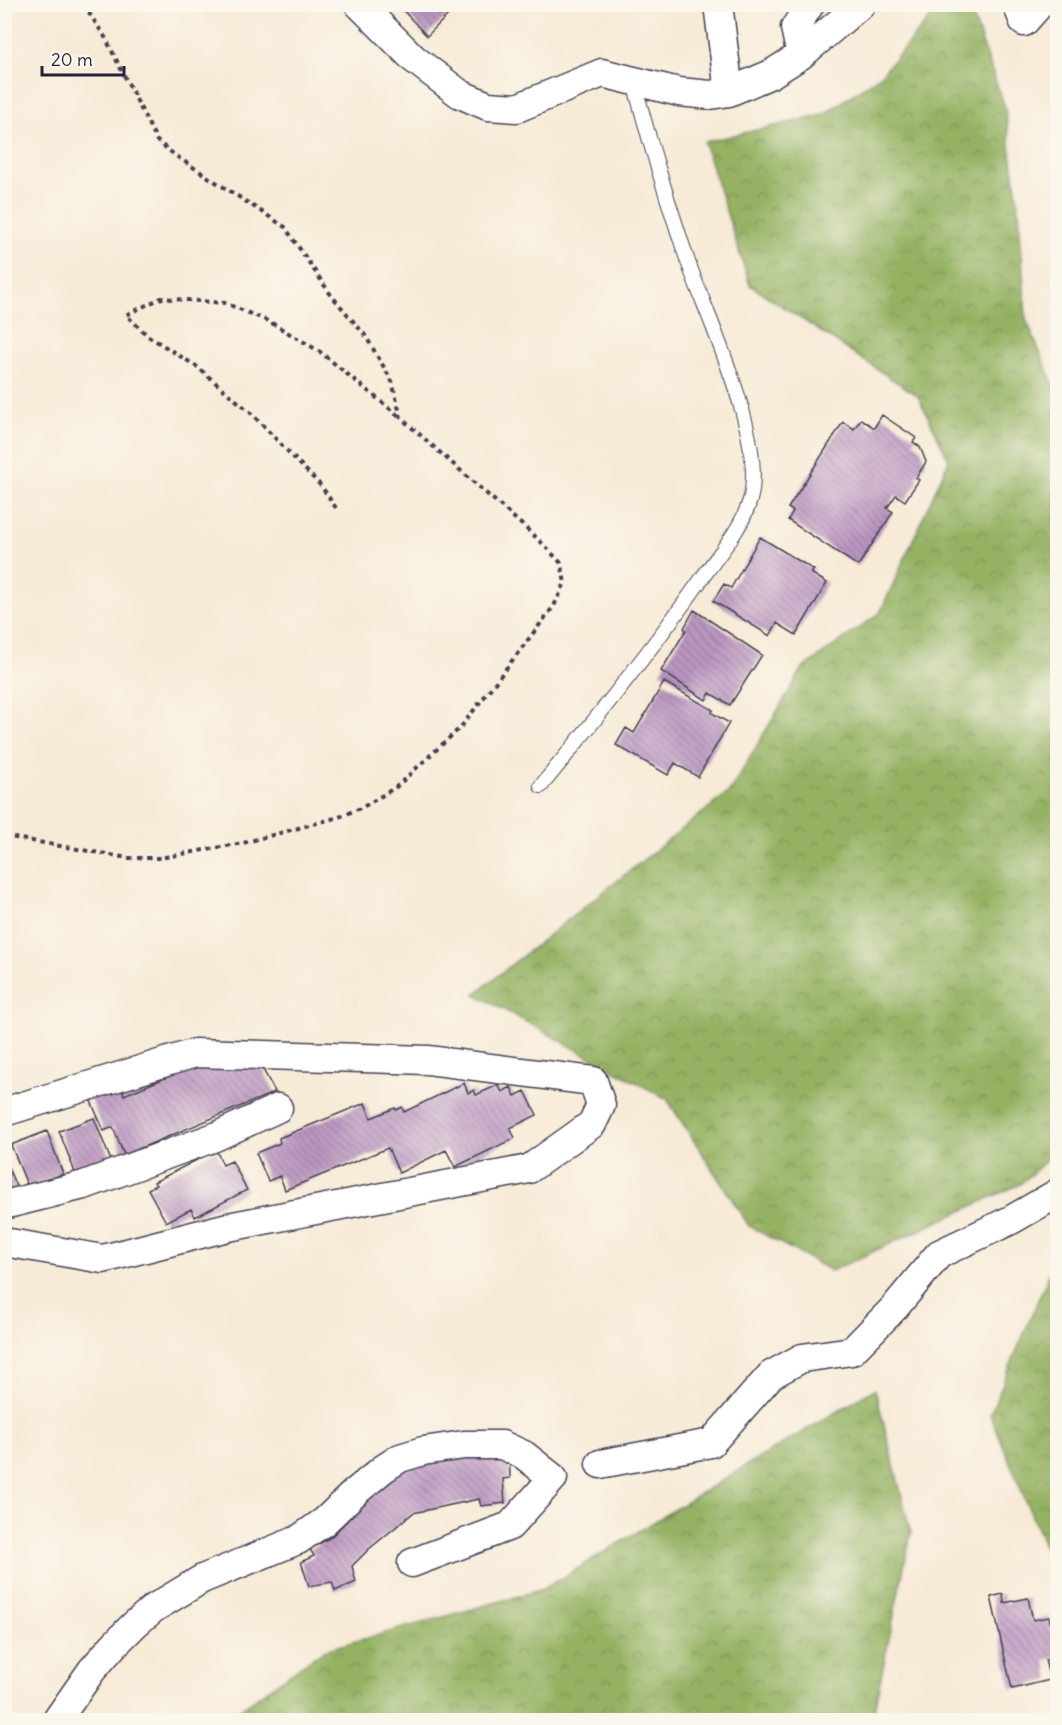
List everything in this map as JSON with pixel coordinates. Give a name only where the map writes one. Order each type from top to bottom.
[{"type":"street","points":[[359,4],[414,59],[460,94],[488,106],[517,108],[602,73],[679,92],[710,95],[729,92],[771,74],[801,55],[861,4]]},
{"type":"street","points":[[718,4],[729,92]]},
{"type":"street","points":[[801,55],[795,28],[810,4]]},
{"type":"street","points":[[1017,4],[1024,22],[1040,4]]},
{"type":"street","points":[[4,1112],[195,1053],[428,1060],[592,1081],[601,1105],[592,1124],[529,1169],[228,1227],[104,1259],[4,1242]]},
{"type":"street","points":[[4,1205],[84,1185],[215,1137],[278,1108]]},
{"type":"street","points":[[600,1464],[711,1443],[771,1375],[802,1358],[852,1351],[895,1307],[939,1254],[1011,1220],[1058,1193]]},
{"type":"street","points":[[57,1720],[86,1678],[113,1646],[154,1608],[202,1579],[298,1540],[325,1521],[382,1469],[400,1458],[423,1451],[464,1445],[502,1445],[524,1455],[553,1478],[510,1526],[412,1563]]},
{"type":"lane","points":[[541,786],[667,628],[738,527],[750,500],[754,473],[750,444],[735,388],[687,258],[647,134],[634,82]]},
{"type":"path","points":[[83,4],[105,38],[157,141],[176,156],[285,227],[331,295],[365,335],[392,381],[401,418]]},
{"type":"path","points":[[4,836],[128,858],[160,858],[243,843],[339,817],[363,807],[396,788],[461,727],[554,606],[565,583],[561,563],[538,539],[401,418],[319,351],[270,322],[225,303],[161,298],[126,315],[148,336],[196,366],[250,412],[322,487],[336,508]]},
{"type":"green space","points":[[942,4],[969,5],[1005,108],[1019,211],[1026,319],[1057,393],[1057,1151],[1020,1184],[831,1271],[749,1226],[667,1099],[475,994],[730,791],[803,668],[880,613],[949,460],[918,396],[750,285],[704,142],[823,115],[881,75]]},
{"type":"green space","points":[[1057,1255],[1058,1577],[990,1414]]},
{"type":"green space","points":[[875,1389],[911,1533],[872,1720],[225,1720],[324,1650],[544,1589]]},
{"type":"building","points":[[397,4],[444,4],[451,12],[427,36]]},
{"type":"building","points":[[882,415],[916,438],[913,442],[920,447],[926,462],[916,478],[919,480],[905,501],[896,495],[887,508],[893,512],[858,566],[788,520],[793,511],[788,508],[843,422],[854,429],[861,419],[874,428]]},
{"type":"building","points":[[760,537],[814,570],[811,573],[827,583],[796,635],[777,623],[770,636],[713,601],[724,584],[731,588]]},
{"type":"building","points":[[694,610],[762,655],[730,705],[710,693],[706,700],[661,671],[686,630],[684,628]]},
{"type":"building","points":[[664,682],[713,710],[712,713],[729,723],[698,777],[675,763],[668,775],[616,745],[626,728],[634,733]]},
{"type":"building","points":[[201,1063],[261,1066],[275,1092],[124,1155],[113,1127],[104,1131],[90,1099],[121,1087],[124,1095]]},
{"type":"building","points":[[464,1083],[468,1093],[474,1090],[476,1095],[498,1085],[502,1092],[511,1087],[515,1096],[525,1091],[537,1115],[510,1128],[515,1138],[455,1167],[446,1150],[399,1173],[388,1148],[285,1190],[280,1176],[268,1181],[256,1153],[280,1143],[279,1138],[365,1103],[371,1118],[395,1108],[396,1110],[402,1107],[404,1112]]},
{"type":"building","points":[[94,1118],[111,1161],[76,1175],[59,1131]]},
{"type":"building","points":[[47,1131],[63,1174],[28,1187],[11,1145]]},
{"type":"building","points":[[216,1150],[223,1165],[232,1161],[247,1190],[195,1217],[191,1209],[166,1222],[148,1189],[156,1185],[154,1182]]},
{"type":"building","points":[[4,1158],[18,1191],[4,1196]]},
{"type":"building","points":[[509,1450],[510,1478],[503,1479],[505,1503],[481,1506],[479,1499],[413,1513],[352,1566],[356,1582],[335,1591],[332,1582],[309,1586],[301,1562],[314,1556],[310,1549],[331,1537],[394,1473],[411,1464]]},
{"type":"building","points":[[1003,1594],[1004,1603],[1028,1598],[1033,1620],[1049,1617],[1058,1653],[1058,1657],[1045,1660],[1050,1680],[1012,1689],[991,1597]]}]
